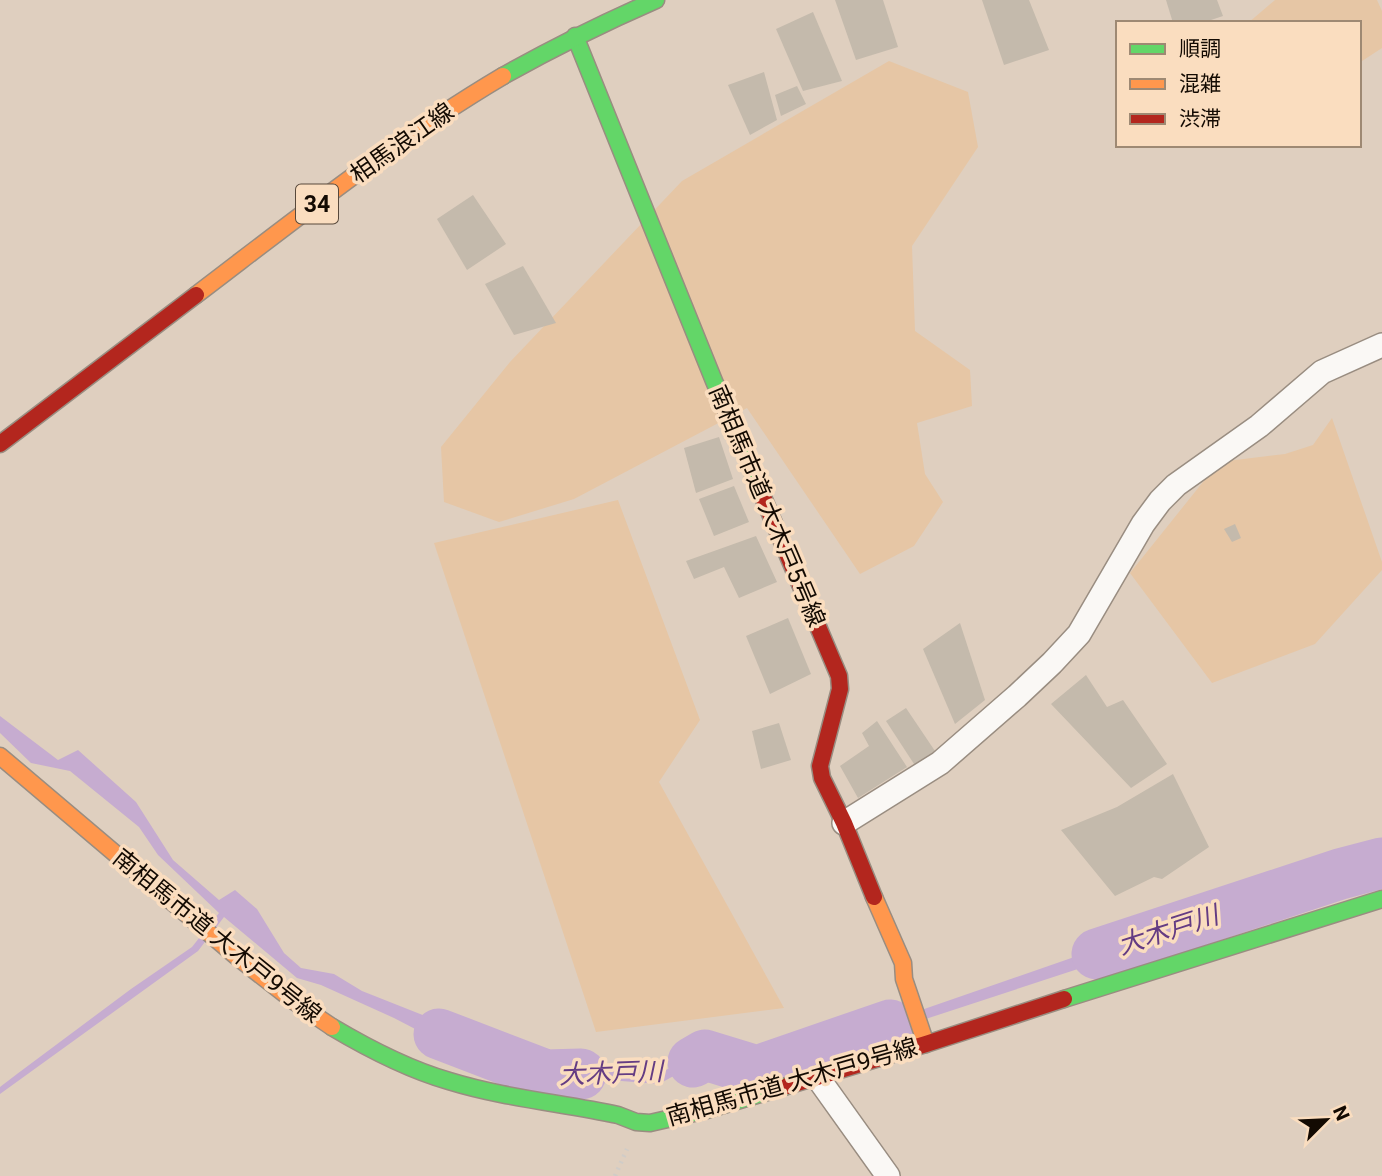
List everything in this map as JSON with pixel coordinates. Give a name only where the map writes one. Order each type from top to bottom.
[{"type":"street","name":"相馬浪江線","points":[[0,444],[380,157],[475,92],[575,36],[656,0]]},
{"type":"street","name":"南相馬市道 大木戸5号線","points":[[575,36],[730,418],[839,676],[840,689],[820,766],[822,778],[844,823],[903,963],[904,979],[926,1044]]},
{"type":"street","points":[[844,823],[940,763],[1066,649],[1079,634],[1143,524],[1176,485],[1259,426],[1322,372],[1382,345]]},
{"type":"street","name":"南相馬市道 大木戸9号線","points":[[0,756],[252,971],[341,1034],[372,1051],[428,1074],[487,1090],[618,1115],[636,1122],[650,1122],[707,1110],[818,1078],[1382,898]]},
{"type":"street","points":[[818,1078],[888,1176]]},
{"type":"shaded area","points":[[1275,0],[1377,0],[1382,11],[1382,48],[1361,62],[1361,21],[1250,21]]},
{"type":"shaded area","points":[[889,61],[968,92],[978,147],[912,246],[915,331],[970,370],[972,406],[917,423],[925,474],[943,502],[914,546],[860,574],[747,408],[574,499],[499,522],[444,502],[441,447],[510,362],[682,181]]},
{"type":"shaded area","points":[[1332,418],[1382,562],[1382,570],[1315,644],[1212,683],[1130,573],[1219,462],[1285,454],[1313,445]]},
{"type":"shaded area","points":[[618,500],[700,720],[659,782],[784,1008],[596,1032],[434,543]]},
{"type":"water","points":[[0,716],[58,760],[78,750],[136,802],[173,860],[219,900],[235,890],[257,909],[284,953],[301,968],[334,974],[362,991],[458,1029],[511,1062],[609,1064],[652,1076],[702,1054],[747,1067],[1106,946],[1239,915],[1352,862],[1370,874],[1382,864],[1382,874],[1197,930],[749,1074],[701,1061],[659,1084],[609,1080],[595,1086],[471,1058],[394,1018],[321,985],[297,978],[224,917],[198,951],[0,1094],[0,1087],[192,947],[219,913],[158,855],[139,827],[70,771],[31,763],[0,733]]},
{"type":"building","points":[[835,0],[883,0],[898,47],[856,60]]},
{"type":"building","points":[[982,0],[1029,0],[1049,50],[1004,65]]},
{"type":"building","points":[[1166,0],[1217,0],[1223,16],[1208,21],[1172,21]]},
{"type":"building","points":[[813,12],[842,81],[803,91],[776,29]]},
{"type":"building","points":[[764,72],[777,120],[750,135],[728,85]]},
{"type":"building","points":[[797,86],[806,104],[781,116],[775,95]]},
{"type":"building","points":[[473,195],[506,244],[467,270],[437,219]]},
{"type":"building","points":[[523,266],[556,323],[514,335],[485,284]]},
{"type":"building","points":[[719,437],[733,479],[696,493],[684,448]]},
{"type":"building","points":[[734,486],[749,522],[714,536],[699,499]]},
{"type":"building","points":[[1235,524],[1241,538],[1232,542],[1224,529]]},
{"type":"building","points":[[756,536],[777,582],[739,598],[724,567],[694,579],[686,561]]},
{"type":"building","points":[[788,618],[811,674],[770,694],[746,636]]},
{"type":"building","points":[[960,623],[985,700],[955,724],[923,649]]},
{"type":"building","points":[[1086,675],[1107,707],[1123,700],[1167,764],[1131,788],[1051,704]]},
{"type":"building","points":[[906,708],[937,754],[916,767],[886,721]]},
{"type":"building","points":[[877,721],[907,767],[858,798],[840,766],[869,746],[862,733]]},
{"type":"building","points":[[779,723],[791,760],[761,769],[752,731]]},
{"type":"building","points":[[1173,774],[1209,847],[1162,879],[1154,877],[1115,896],[1061,830],[1117,807]]},
{"type":"waterway","name":"大木戸川","points":[[1097,954],[1340,874],[1382,863]]},
{"type":"waterway","name":"大木戸川","points":[[693,1062],[705,1055],[757,1071],[890,1025]]},
{"type":"waterway","name":"大木戸川","points":[[439,1034],[546,1075],[581,1074]]},
{"type":"traffic: fast","points":[[503,76],[578,36],[656,0]]},
{"type":"traffic: fast","points":[[575,36],[757,483]]},
{"type":"traffic: fast","points":[[1064,999],[1382,899]]},
{"type":"traffic: fast","points":[[332,1027],[389,1058],[433,1076],[491,1092],[618,1115],[636,1122],[650,1123],[707,1110],[787,1086]]},
{"type":"traffic: slow","points":[[196,295],[385,153],[503,76]]},
{"type":"traffic: slow","points":[[0,756],[236,956],[332,1027]]},
{"type":"traffic: slow","points":[[874,897],[903,963],[904,979],[926,1044]]},
{"type":"traffic: jam","points":[[0,444],[196,295]]},
{"type":"traffic: jam","points":[[757,483],[839,676],[840,689],[820,766],[822,778],[844,823],[874,897]]},
{"type":"traffic: jam","points":[[787,1086],[1064,999]]}]
